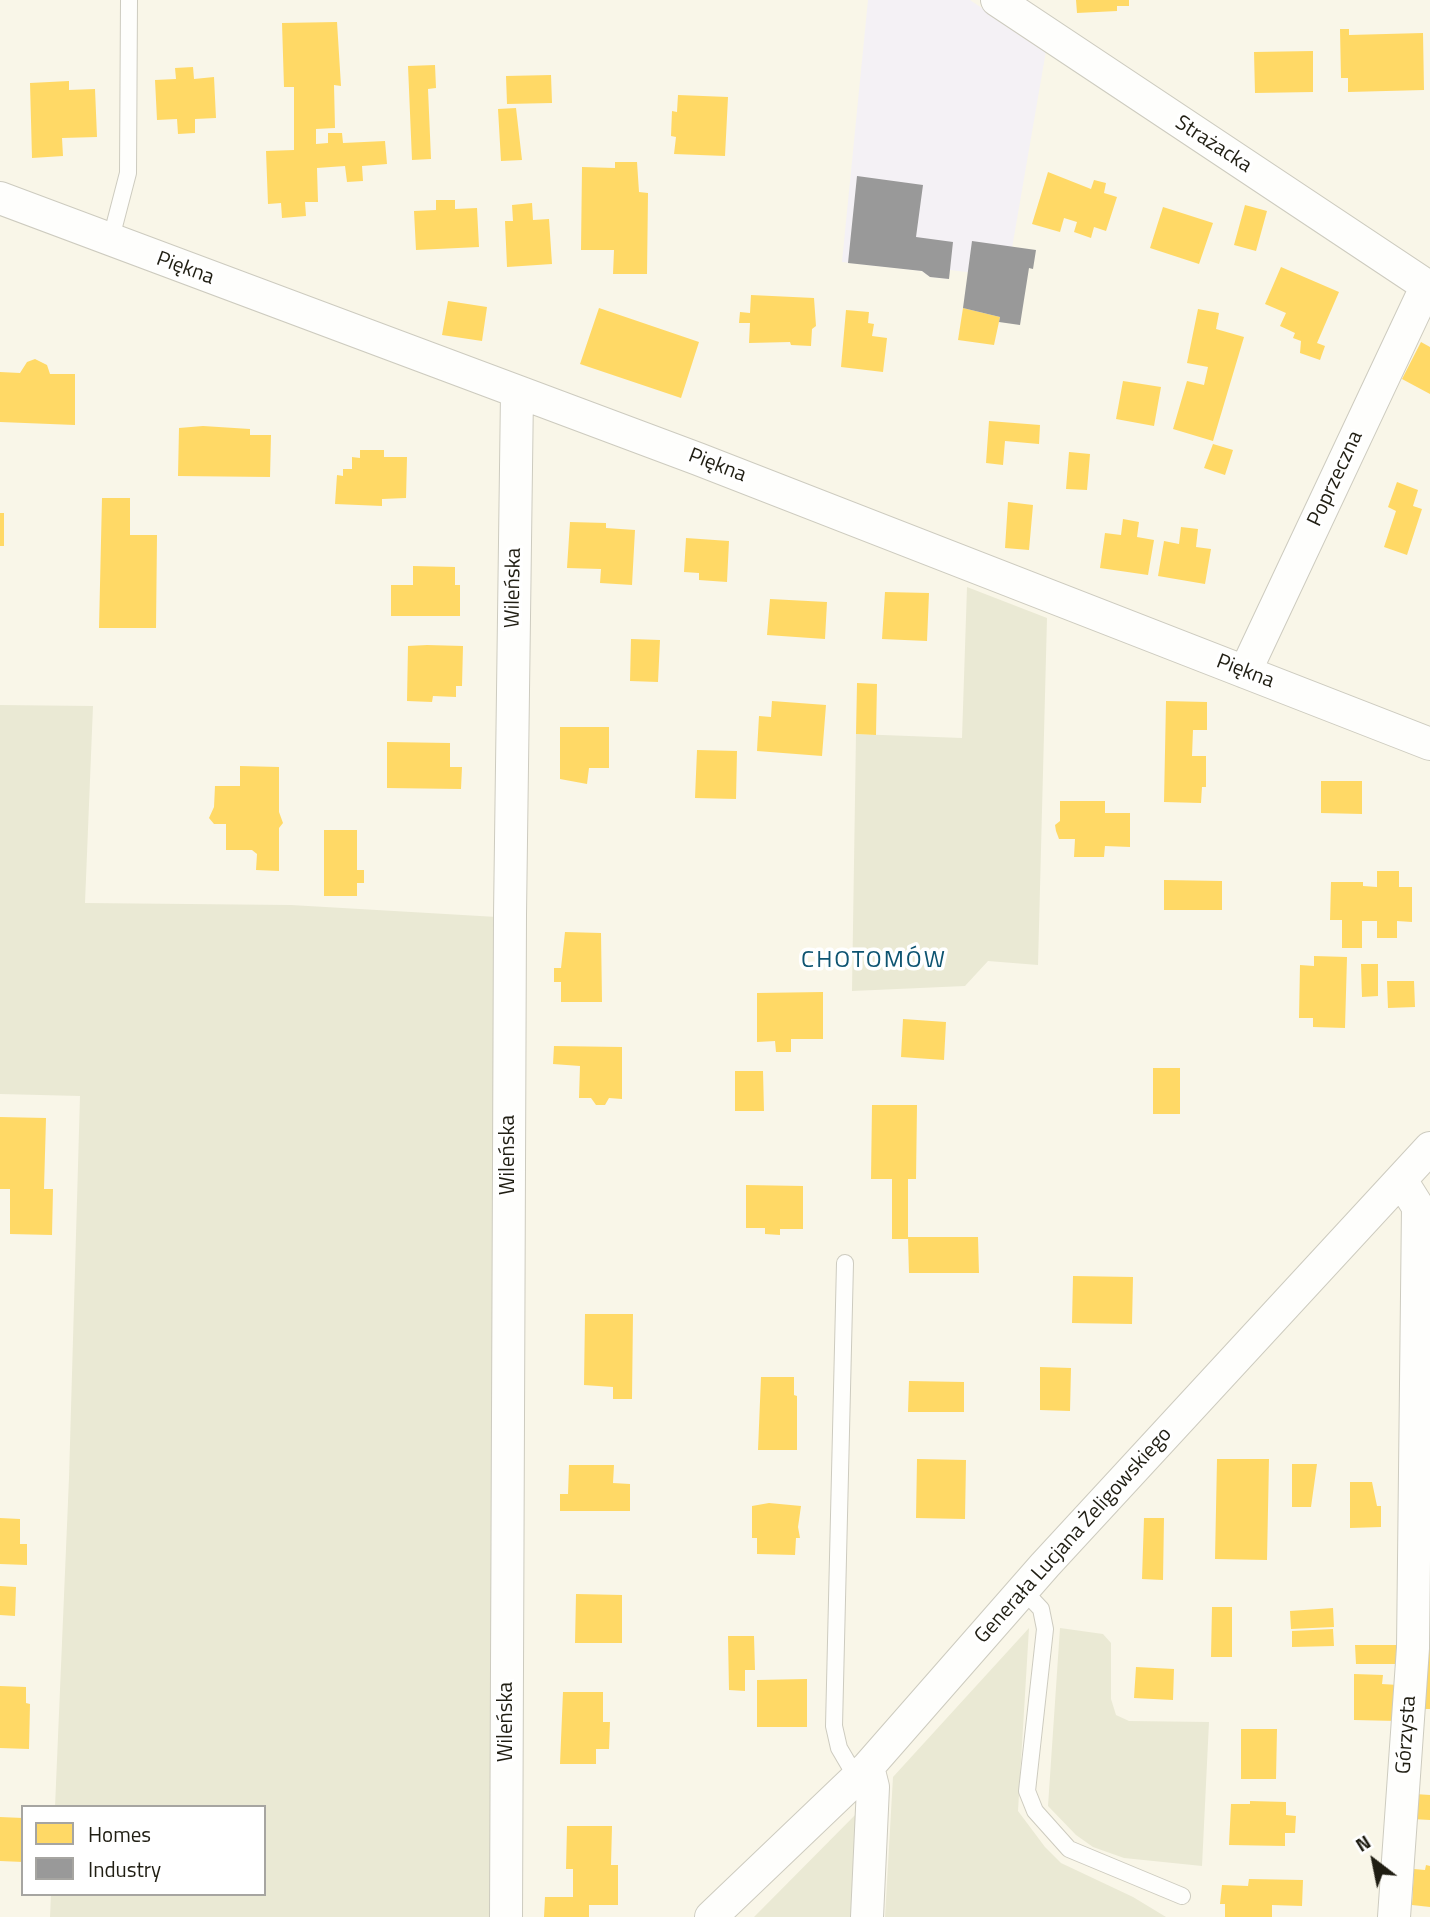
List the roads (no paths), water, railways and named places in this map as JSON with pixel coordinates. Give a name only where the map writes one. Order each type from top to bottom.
[{"type":"street","name":"Strażacka","points":[[997,0],[1428,286]]},
{"type":"street","name":"Piękna","points":[[0,198],[110,242],[698,459],[1430,744]]},
{"type":"street","name":"Poprzeczna","points":[[1245,672],[1428,286]]},
{"type":"street","name":"Wileńska","points":[[506,1917],[510,915],[517,393]]},
{"type":"street","name":"Generała Lucjana Żeligowskiego","points":[[712,1917],[862,1772],[1430,1148]]},
{"type":"street","name":"Górzysta","points":[[1394,1917],[1413,1648],[1417,1234],[1416,1200],[1401,1180]]},
{"type":"street","points":[[862,1772],[873,1787],[867,1917]]},
{"type":"lane","points":[[110,242],[128,173],[129,0]]},
{"type":"lane","points":[[845,1263],[834,1727],[839,1748],[862,1772]]},
{"type":"lane","points":[[1024,1591],[1041,1609],[1045,1629],[1027,1791],[1035,1811],[1069,1849],[1182,1896]]},
{"type":"district","name":"CHOTOMÓW","points":[[874,961]]}]
